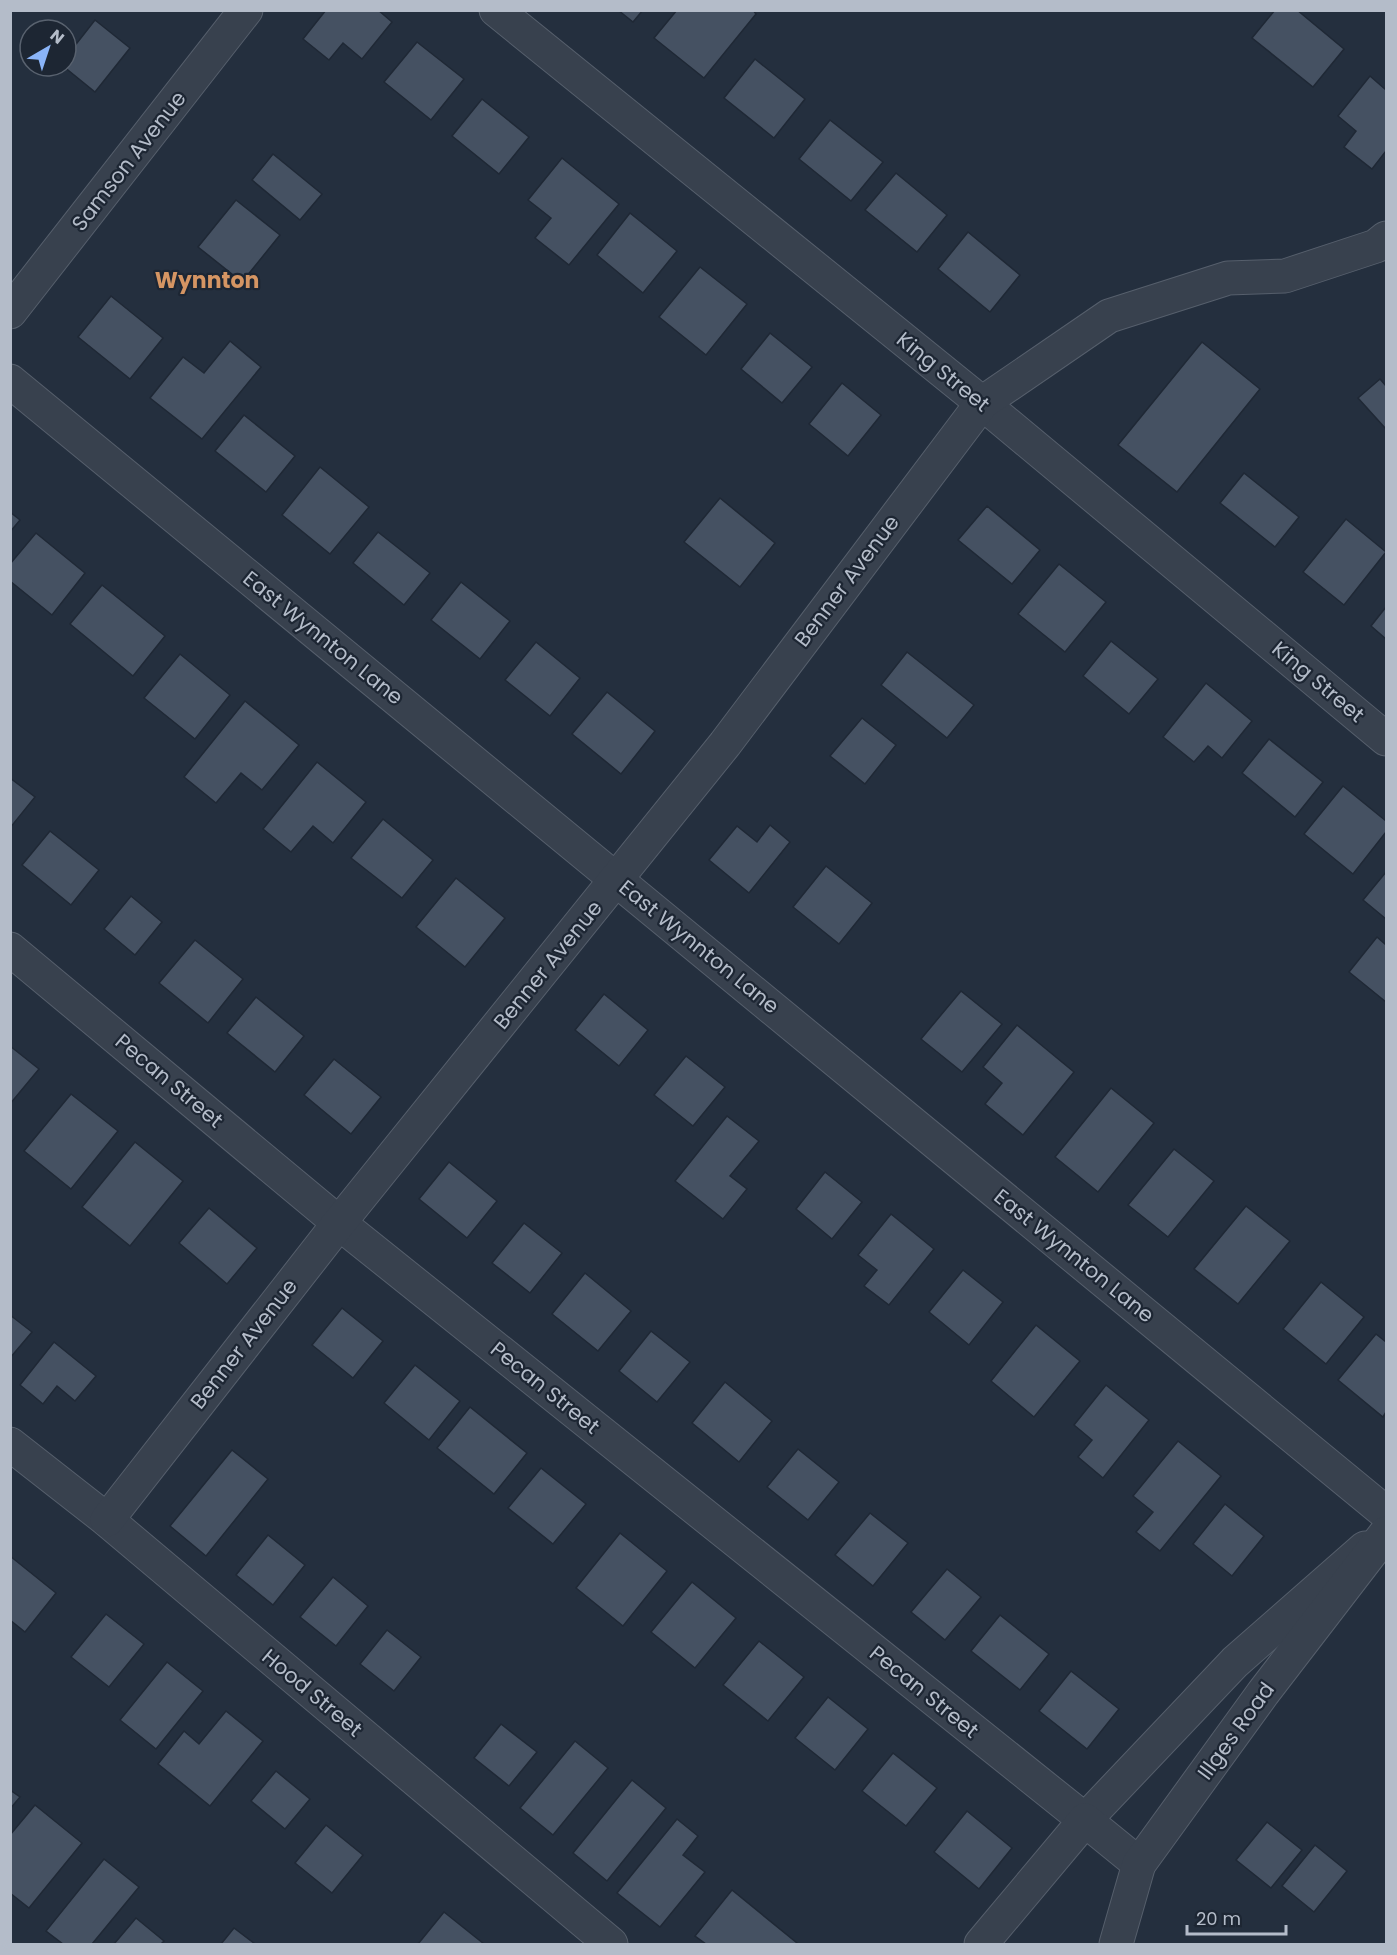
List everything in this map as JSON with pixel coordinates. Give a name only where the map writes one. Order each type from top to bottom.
[{"type":"street","name":"Samson Avenue","points":[[10,312],[246,10]]},
{"type":"street","name":"King Street","points":[[496,10],[982,403],[1386,739]]},
{"type":"street","name":"Benner Avenue","points":[[107,1520],[339,1223],[725,744],[982,403],[1109,315],[1227,278],[1285,276],[1376,246],[1386,238]]},
{"type":"street","name":"East Wynnton Lane","points":[[10,381],[1386,1513]]},
{"type":"street","name":"Pecan Street","points":[[10,949],[339,1223],[1138,1864]]},
{"type":"street","name":"Hood Street","points":[[10,1444],[107,1520],[611,1944]]},
{"type":"street","points":[[981,1944],[1085,1820],[1235,1662],[1386,1531]]},
{"type":"street","name":"Illges Road","points":[[1116,1944],[1138,1864],[1263,1693],[1386,1531]]},
{"type":"building","points":[[326,10],[378,10],[392,22],[362,59],[343,43],[329,60],[303,39]]},
{"type":"building","points":[[618,10],[643,10],[633,22]]},
{"type":"building","points":[[677,10],[753,10],[756,14],[704,78],[654,38]]},
{"type":"building","points":[[1275,10],[1297,10],[1344,49],[1313,87],[1252,38]]},
{"type":"building","points":[[95,20],[130,48],[95,92],[78,78],[78,42]]},
{"type":"building","points":[[417,42],[464,79],[431,120],[384,82]]},
{"type":"building","points":[[755,59],[805,99],[774,138],[724,98]]},
{"type":"building","points":[[1370,76],[1386,90],[1386,151],[1372,169],[1344,147],[1356,131],[1338,116]]},
{"type":"building","points":[[482,99],[529,137],[499,174],[452,136]]},
{"type":"building","points":[[830,120],[883,162],[851,201],[799,159]]},
{"type":"building","points":[[273,154],[322,194],[300,220],[252,180]]},
{"type":"building","points":[[562,158],[619,204],[569,265],[535,238],[551,218],[528,200]]},
{"type":"building","points":[[896,173],[947,215],[917,252],[865,210]]},
{"type":"building","points":[[236,200],[280,235],[242,282],[198,247]]},
{"type":"building","points":[[630,213],[677,251],[643,293],[597,255]]},
{"type":"building","points":[[968,232],[1020,275],[990,312],[938,269]]},
{"type":"building","points":[[700,267],[747,304],[706,355],[659,317]]},
{"type":"building","points":[[111,296],[163,338],[130,379],[78,337]]},
{"type":"building","points":[[770,333],[812,367],[782,403],[741,369]]},
{"type":"building","points":[[230,341],[261,367],[202,439],[150,398],[183,357],[204,373]]},
{"type":"building","points":[[1202,342],[1260,389],[1177,492],[1118,445]]},
{"type":"building","points":[[1380,379],[1386,386],[1386,429],[1358,398]]},
{"type":"building","points":[[842,383],[881,415],[848,456],[809,424]]},
{"type":"building","points":[[244,415],[295,456],[266,492],[215,451]]},
{"type":"building","points":[[320,467],[369,507],[330,554],[282,515]]},
{"type":"building","points":[[1244,473],[1299,517],[1275,547],[1220,503]]},
{"type":"building","points":[[720,498],[775,543],[740,587],[684,542]]},
{"type":"building","points":[[987,506],[1040,550],[1012,584],[958,540]]},
{"type":"building","points":[[10,512],[20,520],[10,532]]},
{"type":"building","points":[[1346,519],[1386,552],[1344,605],[1303,572]]},
{"type":"building","points":[[378,532],[430,573],[404,605],[353,563]]},
{"type":"building","points":[[36,533],[85,573],[52,615],[10,581],[10,564]]},
{"type":"building","points":[[1059,564],[1106,602],[1065,652],[1018,614]]},
{"type":"building","points":[[461,582],[510,621],[480,659],[431,620]]},
{"type":"building","points":[[102,585],[165,636],[133,676],[70,624]]},
{"type":"building","points":[[1386,607],[1386,639],[1371,626]]},
{"type":"building","points":[[1111,641],[1158,679],[1129,714],[1083,676]]},
{"type":"building","points":[[536,642],[580,678],[550,716],[505,680]]},
{"type":"building","points":[[907,652],[974,705],[947,738],[881,685]]},
{"type":"building","points":[[180,654],[230,695],[195,739],[144,698]]},
{"type":"building","points":[[1206,683],[1252,721],[1222,758],[1208,746],[1194,762],[1163,737]]},
{"type":"building","points":[[607,692],[655,731],[621,774],[572,734]]},
{"type":"building","points":[[245,701],[299,745],[262,790],[241,773],[216,803],[184,777]]},
{"type":"building","points":[[862,718],[896,745],[865,784],[830,756]]},
{"type":"building","points":[[1269,739],[1323,782],[1295,817],[1242,773]]},
{"type":"building","points":[[317,762],[366,802],[333,843],[313,826],[291,852],[263,829]]},
{"type":"building","points":[[10,778],[35,797],[10,828]]},
{"type":"building","points":[[1343,786],[1386,821],[1386,832],[1353,874],[1304,834]]},
{"type":"building","points":[[383,819],[433,860],[402,898],[351,858]]},
{"type":"building","points":[[770,825],[790,842],[749,893],[709,860],[737,826],[757,842]]},
{"type":"building","points":[[50,831],[99,870],[71,905],[22,865]]},
{"type":"building","points":[[826,866],[872,903],[839,944],[793,907]]},
{"type":"building","points":[[1386,872],[1386,919],[1363,900]]},
{"type":"building","points":[[456,878],[505,918],[465,967],[416,927]]},
{"type":"building","points":[[131,896],[162,922],[135,955],[104,929]]},
{"type":"building","points":[[1377,937],[1386,945],[1386,1002],[1349,972]]},
{"type":"building","points":[[195,940],[243,979],[208,1023],[159,983]]},
{"type":"building","points":[[961,991],[1002,1024],[962,1072],[921,1039]]},
{"type":"building","points":[[604,994],[648,1030],[619,1066],[575,1030]]},
{"type":"building","points":[[256,997],[304,1036],[275,1072],[227,1033]]},
{"type":"building","points":[[1017,1025],[1074,1072],[1023,1135],[985,1104],[1002,1083],[983,1067]]},
{"type":"building","points":[[10,1046],[39,1069],[10,1104]]},
{"type":"building","points":[[686,1056],[725,1087],[693,1126],[654,1095]]},
{"type":"building","points":[[334,1059],[381,1097],[351,1134],[304,1095]]},
{"type":"building","points":[[1111,1088],[1154,1123],[1098,1192],[1055,1157]]},
{"type":"building","points":[[71,1094],[118,1131],[71,1189],[24,1151]]},
{"type":"building","points":[[727,1116],[759,1141],[730,1176],[747,1189],[723,1219],[675,1181]]},
{"type":"building","points":[[135,1142],[183,1181],[130,1246],[82,1207]]},
{"type":"building","points":[[1174,1149],[1214,1181],[1168,1237],[1128,1205]]},
{"type":"building","points":[[449,1162],[497,1201],[467,1238],[419,1199]]},
{"type":"building","points":[[825,1172],[862,1202],[832,1239],[796,1209]]},
{"type":"building","points":[[1246,1206],[1290,1241],[1238,1304],[1194,1269]]},
{"type":"building","points":[[209,1208],[257,1248],[227,1284],[179,1243]]},
{"type":"building","points":[[891,1214],[934,1249],[889,1305],[864,1286],[877,1270],[858,1255]]},
{"type":"building","points":[[524,1223],[562,1253],[530,1293],[492,1263]]},
{"type":"building","points":[[963,1270],[1003,1302],[969,1345],[929,1312]]},
{"type":"building","points":[[585,1273],[631,1311],[598,1351],[552,1314]]},
{"type":"building","points":[[1321,1282],[1364,1317],[1326,1364],[1283,1329]]},
{"type":"building","points":[[342,1308],[383,1341],[353,1378],[312,1345]]},
{"type":"building","points":[[10,1315],[32,1332],[10,1358]]},
{"type":"building","points":[[1036,1325],[1080,1361],[1034,1417],[991,1381]]},
{"type":"building","points":[[651,1331],[690,1362],[657,1402],[619,1371]]},
{"type":"building","points":[[1376,1334],[1386,1342],[1386,1412],[1383,1417],[1338,1380]]},
{"type":"building","points":[[54,1342],[96,1376],[75,1401],[57,1386],[43,1404],[20,1385]]},
{"type":"building","points":[[415,1365],[460,1401],[429,1440],[384,1403]]},
{"type":"building","points":[[725,1382],[772,1421],[739,1462],[692,1423]]},
{"type":"building","points":[[1106,1385],[1149,1420],[1103,1478],[1078,1457],[1092,1440],[1074,1425]]},
{"type":"building","points":[[470,1407],[527,1453],[494,1494],[437,1448]]},
{"type":"building","points":[[1178,1441],[1221,1476],[1160,1551],[1136,1532],[1153,1512],[1133,1496]]},
{"type":"building","points":[[798,1449],[839,1482],[808,1520],[767,1487]]},
{"type":"building","points":[[232,1450],[268,1479],[206,1556],[170,1526]]},
{"type":"building","points":[[541,1468],[586,1504],[553,1544],[508,1508]]},
{"type":"building","points":[[1225,1504],[1264,1536],[1232,1576],[1193,1544]]},
{"type":"building","points":[[870,1513],[908,1543],[873,1586],[835,1555]]},
{"type":"building","points":[[620,1533],[667,1571],[623,1626],[576,1588]]},
{"type":"building","points":[[268,1535],[305,1565],[273,1605],[236,1575]]},
{"type":"building","points":[[10,1556],[56,1593],[25,1632],[10,1620]]},
{"type":"building","points":[[947,1569],[981,1597],[945,1640],[911,1612]]},
{"type":"building","points":[[333,1577],[368,1606],[336,1646],[300,1617]]},
{"type":"building","points":[[692,1582],[736,1618],[695,1668],[651,1632]]},
{"type":"building","points":[[106,1614],[144,1644],[109,1687],[71,1657]]},
{"type":"building","points":[[1000,1615],[1049,1654],[1020,1690],[971,1651]]},
{"type":"building","points":[[387,1630],[421,1657],[394,1691],[360,1664]]},
{"type":"building","points":[[759,1641],[804,1677],[768,1721],[723,1685]]},
{"type":"building","points":[[167,1662],[203,1691],[156,1749],[120,1720]]},
{"type":"building","points":[[1071,1671],[1119,1709],[1087,1749],[1039,1711]]},
{"type":"building","points":[[828,1697],[868,1729],[835,1770],[795,1738]]},
{"type":"building","points":[[226,1711],[263,1741],[210,1806],[158,1764],[184,1731],[199,1744]]},
{"type":"building","points":[[501,1724],[537,1752],[509,1786],[474,1758]]},
{"type":"building","points":[[575,1741],[608,1768],[553,1835],[520,1808]]},
{"type":"building","points":[[893,1753],[937,1788],[906,1826],[862,1791]]},
{"type":"building","points":[[276,1771],[310,1799],[285,1829],[251,1801]]},
{"type":"building","points":[[632,1780],[666,1808],[607,1881],[573,1853]]},
{"type":"building","points":[[10,1790],[20,1797],[10,1809]]},
{"type":"building","points":[[35,1805],[82,1843],[29,1908],[10,1893],[10,1835]]},
{"type":"building","points":[[967,1811],[1012,1848],[979,1889],[934,1852]]},
{"type":"building","points":[[677,1819],[698,1836],[683,1855],[705,1872],[660,1927],[617,1893]]},
{"type":"building","points":[[1267,1822],[1302,1850],[1271,1888],[1236,1860]]},
{"type":"building","points":[[326,1825],[363,1855],[332,1893],[295,1863]]},
{"type":"building","points":[[1315,1845],[1347,1871],[1314,1912],[1282,1886]]},
{"type":"building","points":[[104,1859],[139,1887],[92,1944],[63,1944],[46,1931]]},
{"type":"building","points":[[732,1890],[797,1943],[706,1944],[695,1936]]},
{"type":"building","points":[[444,1912],[484,1944],[418,1944]]},
{"type":"building","points":[[136,1918],[164,1941],[161,1944],[114,1944]]},
{"type":"building","points":[[234,1928],[255,1944],[221,1944]]},
{"type":"district","name":"Wynnton","points":[[207,280]]}]
